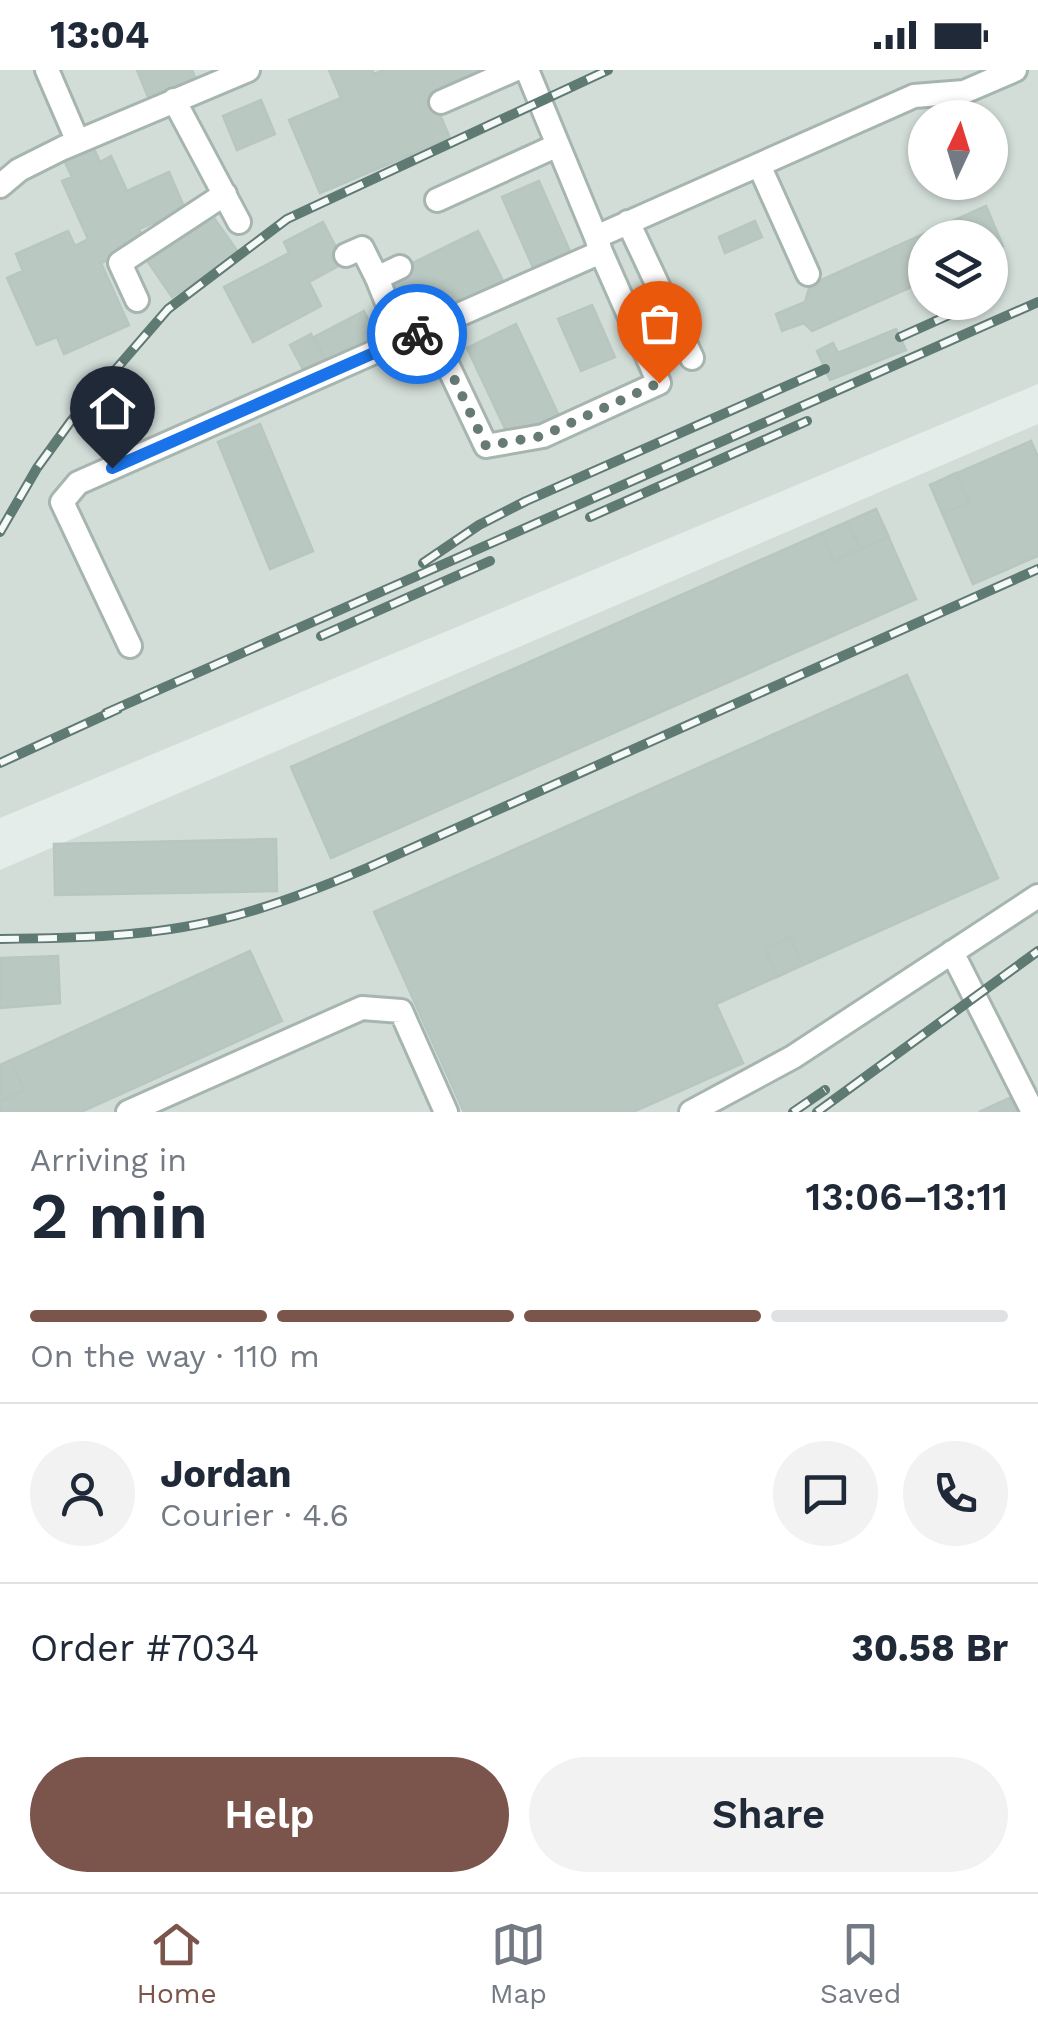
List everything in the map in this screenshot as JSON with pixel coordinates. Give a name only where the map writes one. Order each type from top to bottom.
[{"type":"lane","points":[[47,70],[78,142]]},
{"type":"lane","points":[[0,186],[19,170],[78,142],[248,70]]},
{"type":"lane","points":[[441,102],[514,70]]},
{"type":"lane","points":[[430,328],[486,446],[542,436],[659,383],[527,70]]},
{"type":"lane","points":[[130,646],[62,502],[78,483],[430,328],[598,245],[628,222],[914,96],[964,92],[1015,70]]},
{"type":"lane","points":[[174,100],[239,222]]},
{"type":"lane","points":[[437,200],[558,145]]},
{"type":"lane","points":[[759,165],[808,274]]},
{"type":"lane","points":[[138,300],[120,263],[225,194]]},
{"type":"lane","points":[[628,222],[692,358]]},
{"type":"lane","points":[[346,255],[362,248],[402,340]]},
{"type":"lane","points":[[377,278],[400,266]]},
{"type":"lane","points":[[690,1112],[793,1057],[1038,896]]},
{"type":"lane","points":[[952,952],[1033,1112]]},
{"type":"lane","points":[[128,1112],[362,1008],[401,1012],[446,1112]]},
{"type":"shaded area","points":[[0,70],[1038,70],[1038,384],[0,818]]},
{"type":"shaded area","points":[[1038,424],[1038,1112],[0,1112],[0,870]]},
{"type":"building","points":[[137,70],[192,70],[198,84],[151,104]]},
{"type":"building","points":[[329,70],[372,70],[374,74],[384,70],[487,73],[432,96],[450,138],[320,193],[289,120],[341,98]]},
{"type":"building","points":[[261,100],[275,134],[237,150],[223,116]]},
{"type":"building","points":[[92,144],[100,162],[111,156],[127,191],[169,172],[185,209],[139,229],[145,243],[101,263],[129,325],[64,354],[57,337],[37,345],[7,278],[23,271],[16,254],[68,231],[75,246],[88,239],[62,181],[72,177],[62,156]]},
{"type":"building","points":[[539,181],[572,256],[535,272],[502,197]]},
{"type":"building","points":[[986,206],[992,220],[955,220]]},
{"type":"building","points":[[209,211],[238,252],[172,297],[144,256]]},
{"type":"building","points":[[755,221],[762,237],[725,253],[719,237]]},
{"type":"building","points":[[323,222],[344,263],[309,282],[321,306],[253,342],[224,287],[289,253],[284,242]]},
{"type":"building","points":[[478,231],[503,281],[412,324],[388,275]]},
{"type":"building","points":[[908,241],[908,289],[812,331],[804,323],[782,331],[776,314],[805,302],[810,285]]},
{"type":"building","points":[[592,305],[615,357],[581,371],[558,319]]},
{"type":"building","points":[[364,311],[380,343],[331,369],[314,337]]},
{"type":"building","points":[[516,324],[559,416],[510,439],[467,348]]},
{"type":"building","points":[[896,329],[906,350],[830,380],[817,351],[833,343],[838,353]]},
{"type":"building","points":[[311,334],[330,370],[309,380],[290,345]]},
{"type":"building","points":[[260,424],[313,551],[270,569],[218,442]]},
{"type":"building","points":[[1031,441],[1038,457],[1038,556],[973,584],[930,485]]},
{"type":"building","points":[[956,473],[969,502],[943,514],[930,485]]},
{"type":"building","points":[[876,509],[916,599],[331,858],[291,767]]},
{"type":"building","points":[[876,509],[889,537],[860,549],[848,522]]},
{"type":"building","points":[[848,522],[860,549],[834,561],[822,533]]},
{"type":"building","points":[[907,675],[998,878],[716,1004],[743,1063],[633,1112],[464,1112],[374,912]]},
{"type":"building","points":[[276,839],[277,891],[55,895],[54,844]]},
{"type":"building","points":[[790,937],[803,965],[777,977],[765,948]]},
{"type":"building","points":[[250,951],[282,1021],[81,1112],[0,1112],[0,1065]]},
{"type":"building","points":[[58,956],[60,1003],[0,1008],[0,958]]},
{"type":"building","points":[[11,1060],[24,1090],[0,1101],[0,1065]]},
{"type":"building","points":[[1012,1097],[1019,1112],[979,1112]]},
{"type":"railway","points":[[0,532],[37,468],[71,421],[168,309],[287,219],[608,70]]},
{"type":"railway","points":[[106,713],[1038,302]]},
{"type":"railway","points":[[900,337],[938,320]]},
{"type":"railway","points":[[423,563],[479,525],[526,501],[825,369]]},
{"type":"railway","points":[[590,517],[807,421]]},
{"type":"railway","points":[[321,636],[490,561]]},
{"type":"railway","points":[[0,939],[167,930],[222,919],[296,896],[367,868],[1038,569]]},
{"type":"railway","points":[[0,763],[118,709]]},
{"type":"railway","points":[[817,1112],[1038,951]]},
{"type":"railway","points":[[793,1112],[825,1090]]},
{"type":"way so far","points":[[417,334],[430,328],[486,446],[542,436],[659,383]]},
{"type":"route","points":[[112,468],[417,334]]}]
